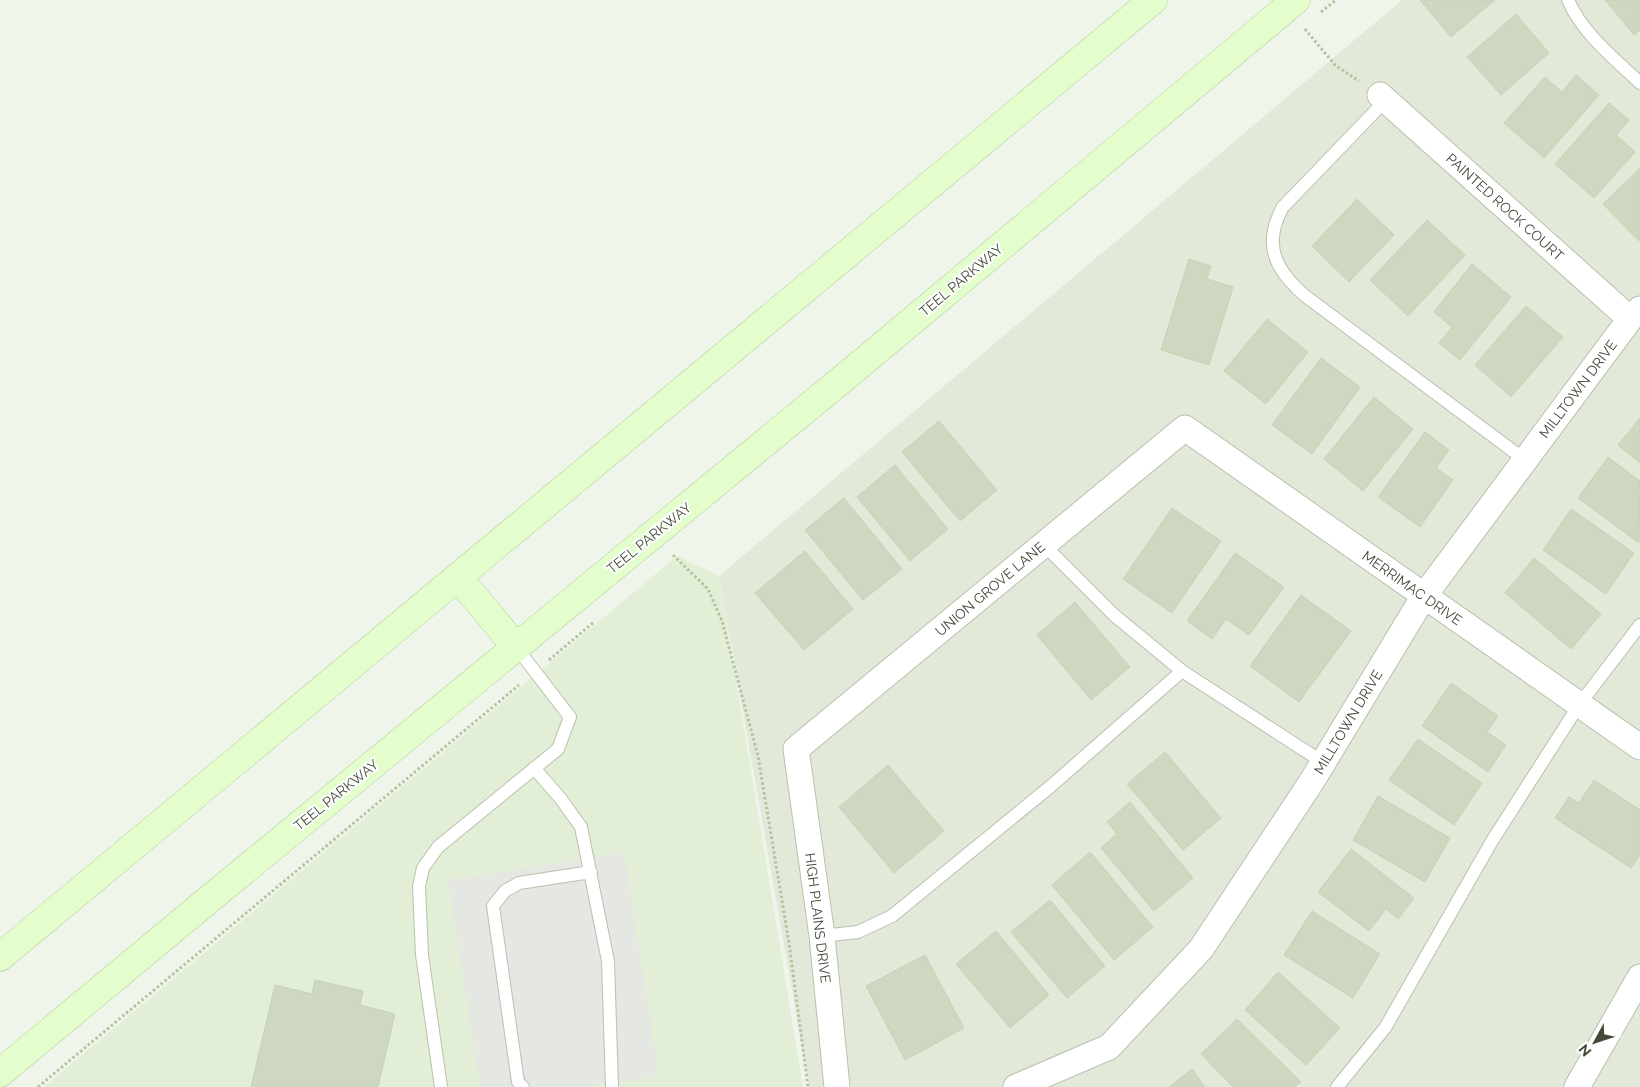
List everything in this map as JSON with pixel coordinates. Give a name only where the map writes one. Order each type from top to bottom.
[{"type":"main road","points":[[0,957],[1153,0]]},
{"type":"main road","name":"TEEL PARKWAY","points":[[0,1073],[211,897],[845,377],[1296,0]]},
{"type":"main road","points":[[458,577],[516,647]]},
{"type":"street","name":"PAINTED ROCK COURT","points":[[1382,98],[1635,314]]},
{"type":"street","name":"MILLTOWN DRIVE","points":[[1016,1087],[1109,1047],[1201,949],[1324,763],[1424,596],[1635,314]]},
{"type":"street","name":"UNION GROVE LANE","points":[[796,750],[1185,428]]},
{"type":"street","name":"MERRIMAC DRIVE","points":[[1185,428],[1640,747]]},
{"type":"street","name":"HIGH PLAINS DRIVE","points":[[796,750],[822,936],[838,1087]]},
{"type":"street","points":[[1577,1087],[1640,977]]},
{"type":"lane","points":[[1568,0],[1574,14],[1597,41],[1640,83]]},
{"type":"lane","points":[[1382,98],[1282,208],[1274,231],[1273,248],[1278,266],[1287,280],[1304,295],[1525,460]]},
{"type":"lane","points":[[1044,545],[1114,615],[1182,671],[1324,763]]},
{"type":"lane","points":[[1337,1087],[1385,1028],[1492,841],[1579,704],[1640,625]]},
{"type":"lane","points":[[441,1087],[422,955],[419,886],[423,868],[438,847],[558,749],[570,717],[516,647]]},
{"type":"lane","points":[[822,936],[858,932],[892,916],[1051,786],[1182,671]]},
{"type":"lane","points":[[534,768],[561,799],[581,827],[608,961],[612,1087]]},
{"type":"lane","points":[[522,1087],[518,1082],[493,906],[505,891],[519,883],[591,872]]},
{"type":"path","points":[[1303,27],[1335,65],[1382,98]]},
{"type":"path","points":[[666,561],[674,555],[708,589],[722,621],[758,756],[789,943],[808,1087]]},
{"type":"path","points":[[38,1087],[601,616]]},
{"type":"shaded area","points":[[1402,0],[1640,0],[1640,1087],[809,1087],[719,576]]},
{"type":"shaded area","points":[[677,556],[719,576],[803,1087],[44,1087]]},
{"type":"shaded area","points":[[624,853],[659,1076],[586,1087],[480,1087],[448,880]]},
{"type":"building","points":[[1420,0],[1495,0],[1451,37]]},
{"type":"building","points":[[1605,0],[1640,0],[1640,30],[1634,35]]},
{"type":"building","points":[[1516,14],[1549,53],[1501,95],[1467,57]]},
{"type":"building","points":[[1576,75],[1599,95],[1544,158],[1504,123],[1545,77],[1562,92]]},
{"type":"building","points":[[1609,103],[1629,120],[1616,135],[1635,152],[1594,198],[1555,164]]},
{"type":"building","points":[[1640,168],[1640,239],[1639,241],[1603,204]]},
{"type":"building","points":[[1357,199],[1394,235],[1349,282],[1312,246]]},
{"type":"building","points":[[1427,220],[1465,255],[1408,316],[1370,280]]},
{"type":"building","points":[[1189,259],[1211,266],[1207,279],[1233,287],[1209,365],[1161,350]]},
{"type":"building","points":[[1472,264],[1511,297],[1460,360],[1439,343],[1452,327],[1434,312]]},
{"type":"building","points":[[1526,306],[1563,337],[1511,397],[1475,365]]},
{"type":"building","points":[[1267,319],[1308,352],[1266,404],[1224,371]]},
{"type":"building","points":[[1321,358],[1360,387],[1312,454],[1272,425]]},
{"type":"building","points":[[1374,397],[1413,429],[1363,491],[1324,459]]},
{"type":"building","points":[[1640,418],[1640,463],[1618,445]]},
{"type":"building","points":[[939,421],[997,490],[960,521],[902,452]]},
{"type":"building","points":[[1425,432],[1449,450],[1436,468],[1453,480],[1420,527],[1378,497]]},
{"type":"building","points":[[1608,457],[1640,481],[1639,543],[1578,498]]},
{"type":"building","points":[[895,465],[948,529],[910,561],[857,497]]},
{"type":"building","points":[[844,498],[902,569],[863,600],[805,530]]},
{"type":"building","points":[[1172,508],[1221,541],[1172,613],[1123,579]]},
{"type":"building","points":[[1571,509],[1634,553],[1606,594],[1543,550]]},
{"type":"building","points":[[805,551],[853,609],[804,650],[755,593]]},
{"type":"building","points":[[1235,553],[1284,587],[1249,635],[1226,619],[1212,639],[1187,621]]},
{"type":"building","points":[[1534,558],[1601,614],[1571,649],[1505,593]]},
{"type":"building","points":[[1301,595],[1351,631],[1299,702],[1250,666]]},
{"type":"building","points":[[1075,602],[1130,667],[1091,700],[1037,635]]},
{"type":"building","points":[[1451,683],[1498,716],[1487,732],[1506,745],[1488,772],[1422,726]]},
{"type":"building","points":[[1418,739],[1482,783],[1454,825],[1389,780]]},
{"type":"building","points":[[1165,752],[1221,818],[1183,850],[1127,784]]},
{"type":"building","points":[[888,765],[944,831],[894,873],[839,807]]},
{"type":"building","points":[[1594,780],[1640,810],[1640,855],[1631,868],[1555,818],[1569,797],[1579,803]]},
{"type":"building","points":[[1378,796],[1450,838],[1425,882],[1353,840]]},
{"type":"building","points":[[1130,802],[1193,878],[1154,911],[1101,848],[1117,834],[1107,822]]},
{"type":"building","points":[[1351,849],[1414,898],[1398,919],[1386,909],[1369,931],[1318,892]]},
{"type":"building","points":[[1090,852],[1153,927],[1114,960],[1052,885]]},
{"type":"building","points":[[1050,900],[1105,966],[1067,998],[1011,932]]},
{"type":"building","points":[[1312,911],[1380,954],[1353,998],[1284,955]]},
{"type":"building","points":[[996,931],[1049,995],[1010,1028],[956,964]]},
{"type":"building","points":[[925,955],[964,1028],[905,1060],[866,986]]},
{"type":"building","points":[[1278,972],[1340,1028],[1306,1065],[1245,1010]]},
{"type":"building","points":[[315,980],[363,991],[360,1005],[395,1014],[378,1087],[251,1087],[275,985],[312,994]]},
{"type":"building","points":[[1237,1019],[1301,1082],[1295,1087],[1233,1087],[1201,1054]]},
{"type":"building","points":[[1192,1069],[1205,1087],[1169,1087]]}]
